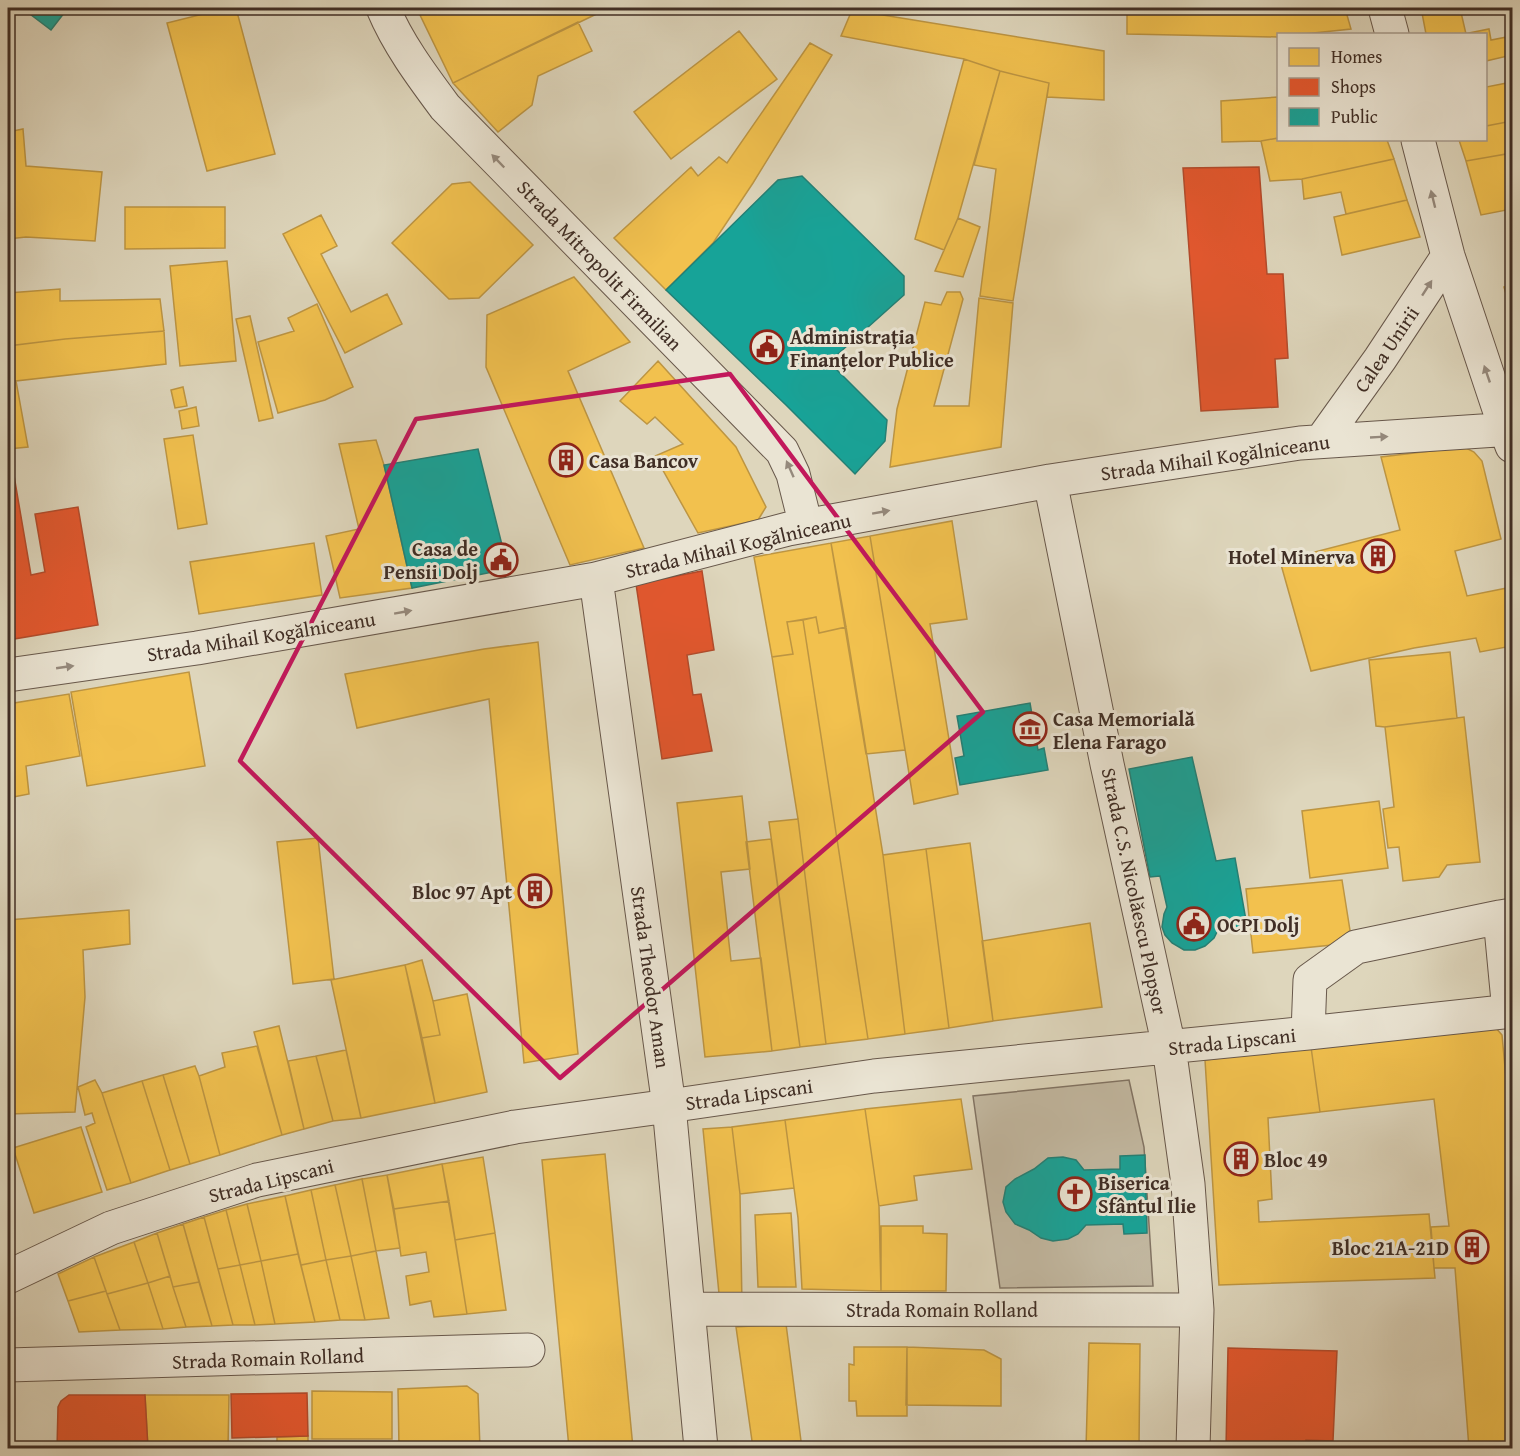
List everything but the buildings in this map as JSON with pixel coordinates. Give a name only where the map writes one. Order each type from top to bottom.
[{"type":"street","name":"Strada Mitropolit Firmilian","points":[[383,8],[414,65],[445,107],[782,451],[793,474],[806,526]]},
{"type":"street","points":[[1386,8],[1392,33]]},
{"type":"street","points":[[1418,141],[1448,256],[1510,435]]},
{"type":"street","name":"Calea Unirii","points":[[1322,440],[1380,359],[1448,256]]},
{"type":"street","name":"Strada Mihail Kogălniceanu","points":[[8,675],[197,648],[596,579],[788,529],[1050,481],[1322,440],[1510,435]]},
{"type":"street","name":"Strada C.S. Nicolăescu Plopșor","points":[[1050,481],[1107,764],[1168,1047],[1188,1184],[1197,1310],[1192,1449]]},
{"type":"street","name":"Strada Theodor Aman","points":[[596,579],[669,1106],[701,1449]]},
{"type":"street","points":[[1308,1033],[1310,980],[1356,947],[1506,916],[1511,1012]]},
{"type":"street","name":"Strada Lipscani","points":[[8,1277],[111,1228],[257,1180],[515,1127],[874,1076],[1511,1012]]},
{"type":"street","name":"Strada Romain Rolland","points":[[688,1309],[1197,1310]]},
{"type":"street","name":"Strada Romain Rolland","points":[[8,1365],[528,1350]]},
{"type":"highlighted area","points":[[730,374],[983,712],[560,1078],[240,761],[416,419]]},
{"type":"shaded area","points":[[1129,1080],[1144,1147],[1153,1286],[1000,1288],[973,1096]]},
{"type":"place","name":"Administrația Finanțelor Publice","points":[[767,347]]},
{"type":"place","name":"Casa Bancov","points":[[566,460]]},
{"type":"place","name":"Hotel Minerva","points":[[1378,556]]},
{"type":"place","name":"Casa de Pensii Dolj","points":[[501,560]]},
{"type":"place","name":"Casa Memorială Elena Farago","points":[[1030,729]]},
{"type":"place","name":"Bloc 97 Apt","points":[[535,891]]},
{"type":"place","name":"OCPI Dolj","points":[[1194,924]]},
{"type":"place","name":"Bloc 49","points":[[1241,1159]]},
{"type":"place","name":"Biserica Sfântul Ilie","points":[[1075,1194]]},
{"type":"place","name":"Bloc 21A-21D","points":[[1472,1247]]}]
